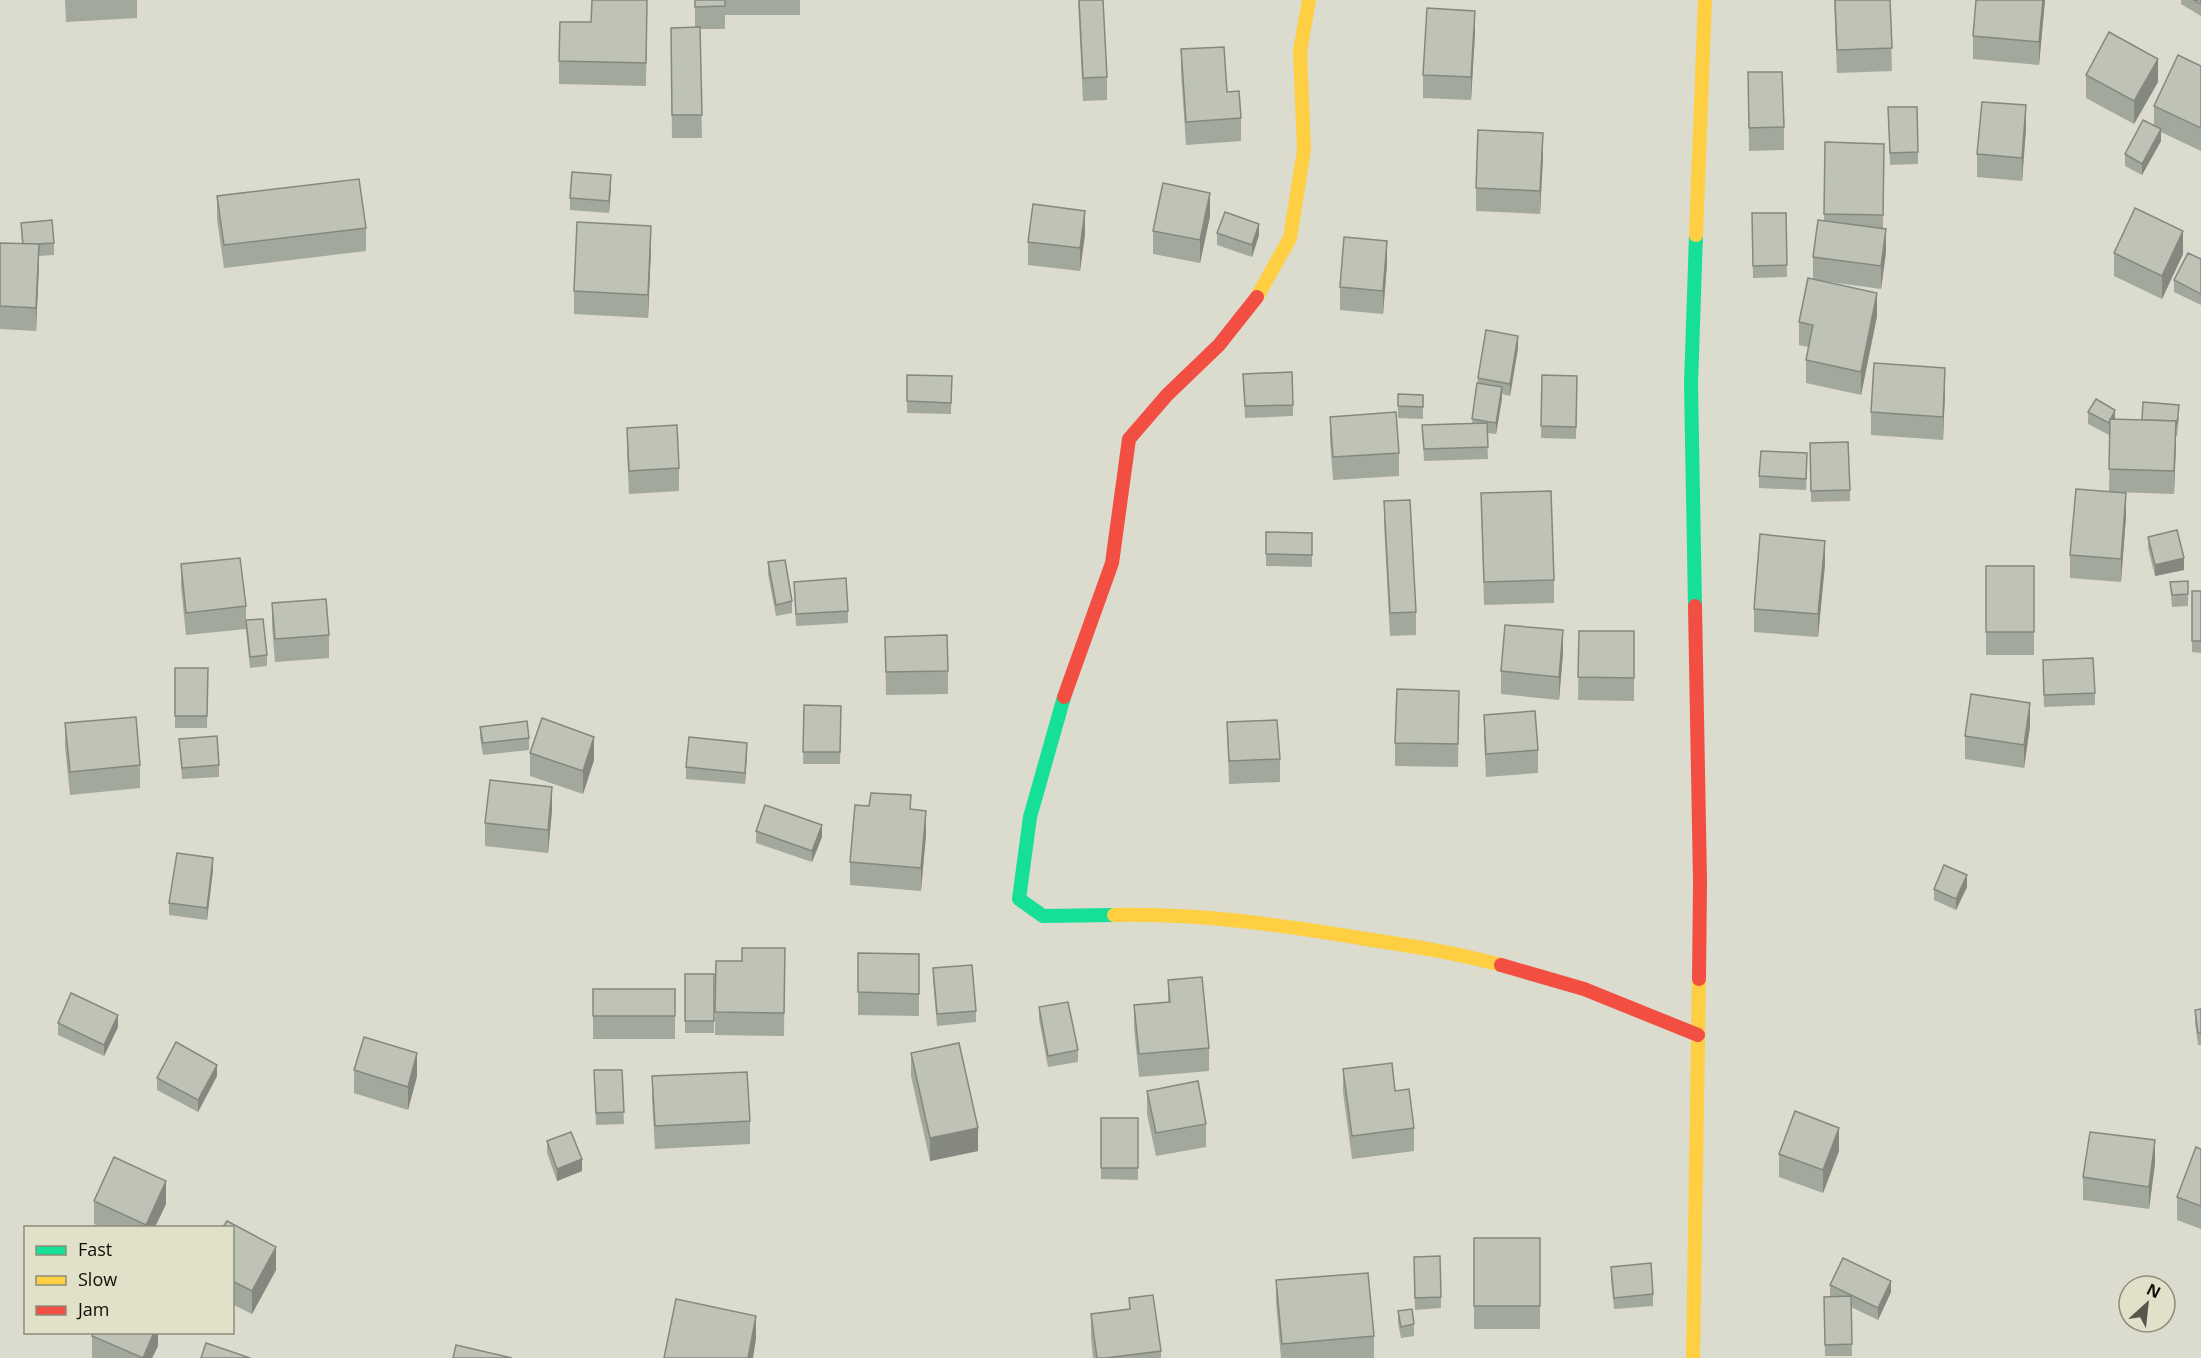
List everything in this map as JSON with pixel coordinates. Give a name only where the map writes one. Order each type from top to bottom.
[{"type":"street","points":[[1310,0],[1300,51],[1304,150],[1290,238],[1257,297],[1219,345],[1167,395],[1130,439],[1112,564],[1066,690],[1030,817],[1019,899],[1043,916],[1155,914],[1267,922],[1465,955],[1584,989],[1698,1035]]},
{"type":"street","points":[[1693,1358],[1700,881],[1691,384],[1706,0]]},
{"type":"building","points":[[592,0],[647,0],[646,63],[559,61],[560,22],[591,22]]},
{"type":"building","points":[[695,0],[725,0],[725,6],[695,7]]},
{"type":"building","points":[[1079,0],[1103,0],[1107,77],[1083,78]]},
{"type":"building","points":[[1835,0],[1890,0],[1892,48],[1837,50]]},
{"type":"building","points":[[1976,0],[2043,0],[2039,42],[1973,36]]},
{"type":"building","points":[[1427,8],[1475,11],[1471,77],[1423,75]]},
{"type":"building","points":[[700,27],[702,115],[672,115],[671,28]]},
{"type":"building","points":[[2109,32],[2158,59],[2134,101],[2086,75]]},
{"type":"building","points":[[1224,47],[1227,92],[1239,91],[1241,118],[1186,122],[1181,49]]},
{"type":"building","points":[[2178,55],[2201,66],[2201,128],[2154,106]]},
{"type":"building","points":[[1748,72],[1782,72],[1784,127],[1749,128]]},
{"type":"building","points":[[1982,102],[2026,105],[2022,158],[1977,154]]},
{"type":"building","points":[[1888,107],[1917,107],[1918,152],[1890,153]]},
{"type":"building","points":[[2143,120],[2161,129],[2142,164],[2125,154]]},
{"type":"building","points":[[1478,130],[1543,133],[1540,191],[1476,188]]},
{"type":"building","points":[[1825,142],[1884,144],[1883,215],[1824,214]]},
{"type":"building","points":[[572,172],[611,175],[609,201],[570,198]]},
{"type":"building","points":[[359,179],[366,228],[224,245],[217,196]]},
{"type":"building","points":[[1163,183],[1210,193],[1200,240],[1153,231]]},
{"type":"building","points":[[1033,204],[1085,211],[1080,248],[1028,242]]},
{"type":"building","points":[[2135,208],[2183,231],[2162,276],[2114,253]]},
{"type":"building","points":[[1225,212],[1259,224],[1252,245],[1217,233]]},
{"type":"building","points":[[1752,213],[1786,213],[1787,265],[1753,266]]},
{"type":"building","points":[[52,220],[54,243],[23,244],[21,223]]},
{"type":"building","points":[[1818,220],[1886,229],[1881,266],[1813,257]]},
{"type":"building","points":[[577,222],[651,226],[648,295],[574,291]]},
{"type":"building","points":[[1344,237],[1387,241],[1383,291],[1340,287]]},
{"type":"building","points":[[0,243],[39,244],[36,308],[0,306]]},
{"type":"building","points":[[2188,253],[2201,259],[2201,294],[2174,280]]},
{"type":"building","points":[[1808,278],[1877,293],[1861,372],[1806,360],[1813,325],[1799,322]]},
{"type":"building","points":[[1486,330],[1518,336],[1510,384],[1478,378]]},
{"type":"building","points":[[1874,363],[1945,368],[1943,417],[1871,412]]},
{"type":"building","points":[[1292,372],[1293,405],[1245,406],[1243,374]]},
{"type":"building","points":[[907,375],[952,376],[951,403],[907,401]]},
{"type":"building","points":[[1542,375],[1577,376],[1576,427],[1541,426]]},
{"type":"building","points":[[1477,383],[1502,387],[1496,423],[1472,419]]},
{"type":"building","points":[[1398,394],[1423,395],[1423,407],[1398,406]]},
{"type":"building","points":[[2096,399],[2115,410],[2109,423],[2088,412]]},
{"type":"building","points":[[2143,402],[2179,405],[2177,424],[2176,421],[2142,420]]},
{"type":"building","points":[[1396,412],[1399,453],[1333,457],[1330,417]]},
{"type":"building","points":[[2110,419],[2176,421],[2174,471],[2109,469]]},
{"type":"building","points":[[1487,423],[1488,447],[1424,449],[1422,425]]},
{"type":"building","points":[[677,425],[679,468],[629,471],[627,428]]},
{"type":"building","points":[[1848,442],[1850,490],[1811,491],[1810,443]]},
{"type":"building","points":[[1761,451],[1807,453],[1806,479],[1759,476]]},
{"type":"building","points":[[2076,489],[2126,493],[2121,559],[2070,555]]},
{"type":"building","points":[[1551,491],[1554,580],[1484,582],[1481,493]]},
{"type":"building","points":[[1410,500],[1416,612],[1390,613],[1384,501]]},
{"type":"building","points":[[2177,530],[2184,558],[2155,565],[2148,537]]},
{"type":"building","points":[[1266,532],[1312,533],[1312,555],[1266,554]]},
{"type":"building","points":[[1760,534],[1825,541],[1818,614],[1754,609]]},
{"type":"building","points":[[240,558],[246,606],[186,613],[181,564]]},
{"type":"building","points":[[785,560],[792,601],[776,605],[768,562]]},
{"type":"building","points":[[1986,566],[2034,566],[2034,632],[1986,632]]},
{"type":"building","points":[[846,578],[848,611],[796,614],[794,582]]},
{"type":"building","points":[[2188,581],[2188,594],[2172,595],[2170,582]]},
{"type":"building","points":[[2192,591],[2201,591],[2201,641],[2192,641]]},
{"type":"building","points":[[326,599],[329,635],[275,639],[272,603]]},
{"type":"building","points":[[263,619],[267,655],[250,657],[246,620]]},
{"type":"building","points":[[1505,625],[1563,630],[1559,677],[1501,671]]},
{"type":"building","points":[[1579,631],[1634,631],[1634,678],[1578,677]]},
{"type":"building","points":[[947,635],[948,671],[886,672],[885,637]]},
{"type":"building","points":[[2093,658],[2095,693],[2044,695],[2043,660]]},
{"type":"building","points":[[175,668],[208,668],[207,716],[175,716]]},
{"type":"building","points":[[1397,689],[1459,691],[1458,744],[1395,743]]},
{"type":"building","points":[[1971,694],[2030,703],[2024,745],[1965,736]]},
{"type":"building","points":[[804,705],[841,706],[840,752],[803,752]]},
{"type":"building","points":[[1535,711],[1538,750],[1486,754],[1484,715]]},
{"type":"building","points":[[136,717],[140,765],[70,772],[65,723]]},
{"type":"building","points":[[542,718],[594,737],[583,771],[530,753]]},
{"type":"building","points":[[1277,720],[1280,759],[1229,761],[1227,722]]},
{"type":"building","points":[[527,721],[529,738],[483,743],[480,727]]},
{"type":"building","points":[[217,736],[219,765],[182,768],[179,739]]},
{"type":"building","points":[[689,737],[747,743],[745,773],[686,767]]},
{"type":"building","points":[[490,780],[552,787],[548,830],[485,823]]},
{"type":"building","points":[[871,793],[911,795],[910,809],[926,811],[921,868],[850,862],[855,805],[869,806]]},
{"type":"building","points":[[765,805],[822,825],[812,851],[756,831]]},
{"type":"building","points":[[177,853],[213,858],[207,908],[169,903]]},
{"type":"building","points":[[1944,865],[1967,875],[1956,899],[1934,889]]},
{"type":"building","points":[[742,948],[785,948],[784,1013],[715,1012],[716,961],[742,961]]},
{"type":"building","points":[[858,953],[919,954],[919,994],[858,992]]},
{"type":"building","points":[[972,965],[976,1011],[937,1014],[933,968]]},
{"type":"building","points":[[685,974],[714,974],[714,1021],[685,1021]]},
{"type":"building","points":[[1202,977],[1209,1048],[1139,1054],[1134,1005],[1170,1002],[1168,980]]},
{"type":"building","points":[[593,989],[675,989],[675,1016],[593,1016]]},
{"type":"building","points":[[71,993],[118,1015],[104,1045],[58,1023]]},
{"type":"building","points":[[1068,1002],[1078,1050],[1048,1056],[1039,1007]]},
{"type":"building","points":[[2201,1009],[2201,1033],[2198,1033],[2195,1010]]},
{"type":"building","points":[[364,1037],[417,1053],[408,1087],[354,1070]]},
{"type":"building","points":[[176,1042],[217,1065],[198,1100],[157,1078]]},
{"type":"building","points":[[959,1043],[978,1128],[930,1138],[911,1053]]},
{"type":"building","points":[[1392,1063],[1395,1091],[1409,1089],[1414,1128],[1352,1136],[1343,1069]]},
{"type":"building","points":[[594,1070],[622,1070],[624,1112],[596,1113]]},
{"type":"building","points":[[747,1072],[750,1121],[655,1126],[652,1076]]},
{"type":"building","points":[[1198,1081],[1206,1124],[1156,1133],[1147,1091]]},
{"type":"building","points":[[1795,1111],[1839,1128],[1823,1170],[1779,1154]]},
{"type":"building","points":[[1101,1118],[1138,1118],[1138,1168],[1101,1168]]},
{"type":"building","points":[[571,1132],[582,1159],[557,1169],[547,1141]]},
{"type":"building","points":[[2090,1132],[2155,1140],[2149,1187],[2083,1177]]},
{"type":"building","points":[[2196,1147],[2201,1149],[2201,1206],[2177,1197]]},
{"type":"building","points":[[114,1157],[166,1181],[146,1225],[94,1201]]},
{"type":"building","points":[[227,1221],[276,1247],[252,1291],[234,1282],[234,1226],[224,1226]]},
{"type":"building","points":[[1474,1238],[1540,1238],[1540,1306],[1474,1306]]},
{"type":"building","points":[[1440,1256],[1441,1297],[1415,1298],[1414,1257]]},
{"type":"building","points":[[1843,1258],[1891,1281],[1878,1308],[1830,1285]]},
{"type":"building","points":[[1651,1263],[1653,1294],[1614,1298],[1611,1267]]},
{"type":"building","points":[[1368,1273],[1374,1336],[1282,1344],[1276,1280]]},
{"type":"building","points":[[1153,1295],[1161,1351],[1097,1358],[1091,1314],[1130,1309],[1129,1298]]},
{"type":"building","points":[[1851,1296],[1852,1344],[1825,1345],[1824,1297]]},
{"type":"building","points":[[676,1299],[756,1316],[748,1358],[664,1358]]},
{"type":"building","points":[[1412,1309],[1414,1324],[1401,1327],[1398,1311]]},
{"type":"building","points":[[93,1334],[153,1334],[143,1358],[92,1336]]},
{"type":"building","points":[[206,1343],[250,1358],[201,1358]]},
{"type":"building","points":[[456,1345],[512,1358],[453,1358]]},
{"type":"traffic: fast","points":[[1695,606],[1691,384],[1696,235]]},
{"type":"traffic: fast","points":[[1064,697],[1030,817],[1019,899],[1043,916],[1114,915]]},
{"type":"traffic: slow","points":[[1257,297],[1290,238],[1304,150],[1300,51],[1309,0]]},
{"type":"traffic: slow","points":[[1696,235],[1705,0]]},
{"type":"traffic: slow","points":[[1114,915],[1178,916],[1272,925],[1417,947],[1501,965]]},
{"type":"traffic: slow","points":[[1693,1358],[1699,979]]},
{"type":"traffic: jam","points":[[1064,697],[1112,563],[1129,439],[1167,395],[1219,345],[1257,297]]},
{"type":"traffic: jam","points":[[1695,606],[1700,881],[1699,979]]},
{"type":"traffic: jam","points":[[1501,965],[1584,989],[1698,1035]]}]
